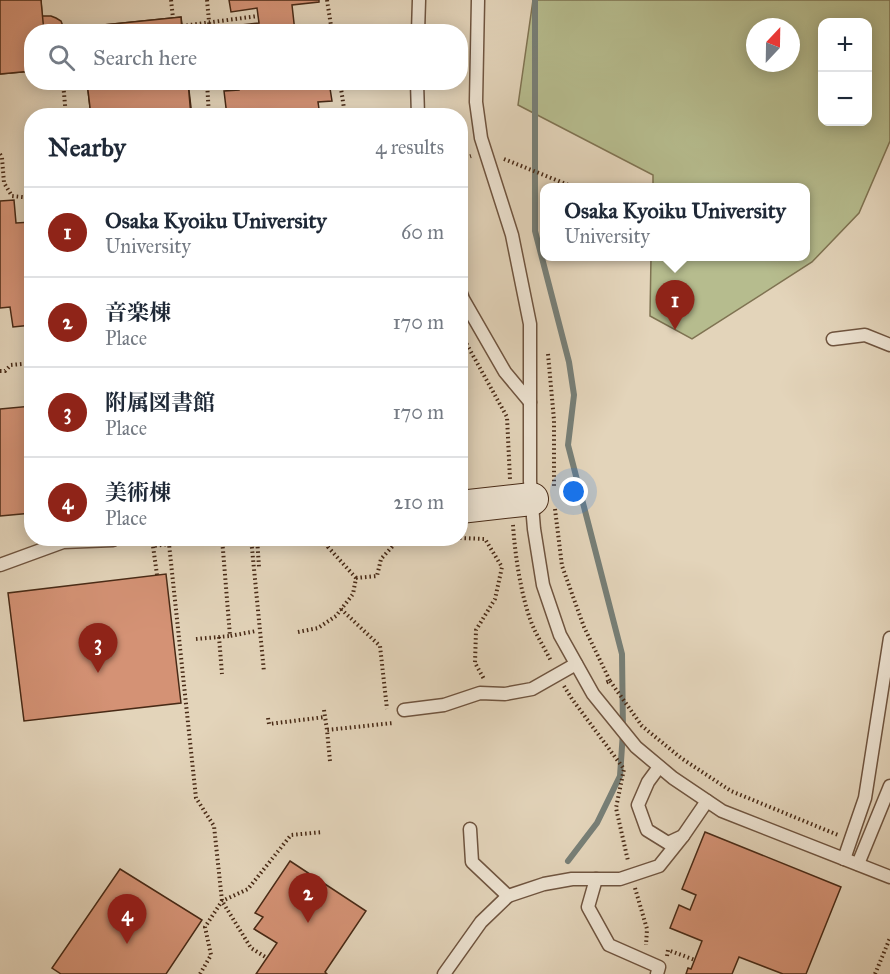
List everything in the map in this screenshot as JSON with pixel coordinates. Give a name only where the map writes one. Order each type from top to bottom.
[{"type":"street","points":[[468,505],[538,492]]},
{"type":"lane","points":[[418,24],[419,0]]},
{"type":"lane","points":[[478,0],[476,102],[481,138],[512,235],[530,324],[530,481],[538,492],[534,529],[543,585],[560,635],[593,694],[636,747],[673,778],[722,811],[890,878]]},
{"type":"lane","points":[[417,90],[418,108]]},
{"type":"lane","points":[[468,308],[505,372],[530,402]]},
{"type":"lane","points":[[833,339],[865,335],[890,345]]},
{"type":"lane","points":[[0,565],[52,546]]},
{"type":"lane","points":[[844,859],[865,798],[890,638]]},
{"type":"lane","points":[[404,710],[444,705],[480,693],[505,694],[532,689],[576,664]]},
{"type":"lane","points":[[659,767],[648,782],[638,805],[647,830],[668,843],[683,836]]},
{"type":"lane","points":[[858,864],[890,786]]},
{"type":"lane","points":[[444,974],[481,922],[508,896],[572,879],[620,879],[659,866],[707,801]]},
{"type":"lane","points":[[470,829],[472,862],[508,896]]},
{"type":"lane","points":[[596,879],[588,907],[609,945],[659,967],[657,974]]},
{"type":"path","points":[[171,0],[173,18]]},
{"type":"path","points":[[207,0],[209,24]]},
{"type":"path","points":[[327,0],[331,24]]},
{"type":"path","points":[[197,24],[258,16]]},
{"type":"path","points":[[64,90],[65,108]]},
{"type":"path","points":[[207,90],[209,108]]},
{"type":"path","points":[[341,90],[344,108]]},
{"type":"path","points":[[0,154],[4,183],[12,196],[24,197]]},
{"type":"path","points":[[468,157],[473,156]]},
{"type":"path","points":[[511,162],[564,183]]},
{"type":"path","points":[[468,346],[507,417],[538,492],[584,627],[610,681],[642,726],[681,758],[731,791],[866,847]]},
{"type":"path","points":[[538,492],[554,420],[547,346]]},
{"type":"path","points":[[0,371],[5,371],[11,365],[24,364]]},
{"type":"path","points":[[468,538],[485,539],[502,567],[495,599],[476,630],[475,663],[493,693]]},
{"type":"path","points":[[153,546],[158,575]]},
{"type":"path","points":[[169,546],[177,643],[196,798],[214,826],[222,901],[251,948],[267,958]]},
{"type":"path","points":[[223,546],[230,636]]},
{"type":"path","points":[[252,546],[264,672]]},
{"type":"path","points":[[258,546],[259,567]]},
{"type":"path","points":[[328,546],[356,578]]},
{"type":"path","points":[[356,578],[377,576],[381,559],[393,546]]},
{"type":"path","points":[[298,632],[318,628],[336,616],[353,594],[356,578]]},
{"type":"path","points":[[196,639],[256,631]]},
{"type":"path","points":[[219,637],[222,674]]},
{"type":"path","points":[[561,680],[572,699],[624,770],[616,808],[629,862]]},
{"type":"path","points":[[601,685],[610,681]]},
{"type":"path","points":[[324,710],[330,761]]},
{"type":"path","points":[[268,718],[269,724],[325,717]]},
{"type":"path","points":[[327,730],[393,723]]},
{"type":"path","points":[[200,974],[211,955],[205,927],[222,901],[248,889],[291,835],[323,832]]},
{"type":"path","points":[[638,897],[647,929]]},
{"type":"path","points":[[875,974],[890,938]]},
{"type":"green space","points":[[533,0],[890,0],[890,141],[859,213],[812,262],[692,339],[650,316],[651,261],[810,261],[810,183],[653,183],[653,175],[518,105]]},
{"type":"building","points":[[0,0],[41,0],[42,16],[51,16],[62,24],[24,24],[24,72],[0,74]]},
{"type":"building","points":[[0,0],[41,0],[43,24],[24,24],[24,72],[0,74]]},
{"type":"building","points":[[229,0],[319,0],[319,2],[292,5],[294,24],[250,24],[259,23],[257,8],[231,12]]},
{"type":"building","points":[[181,17],[182,24],[113,24]]},
{"type":"building","points":[[181,17],[181,24],[113,24]]},
{"type":"building","points":[[88,90],[189,90],[191,108],[90,108]]},
{"type":"building","points":[[88,90],[189,90],[190,108],[90,108]]},
{"type":"building","points":[[330,90],[332,101],[318,102],[319,108],[226,108],[224,91]]},
{"type":"building","points":[[14,200],[16,223],[24,222],[24,326],[13,327],[10,307],[0,308],[0,201]]},
{"type":"building","points":[[24,407],[24,514],[0,516],[0,409]]},
{"type":"building","points":[[166,574],[181,703],[24,721],[8,593]]},
{"type":"building","points":[[705,832],[841,887],[806,974],[783,974],[739,957],[732,974],[686,974],[688,968],[691,969],[702,941],[670,928],[679,905],[690,910],[696,895],[682,889]]},
{"type":"building","points":[[290,861],[366,911],[325,972],[327,974],[256,974],[277,943],[254,929],[263,917],[255,913]]},
{"type":"building","points":[[120,869],[202,920],[166,974],[61,974],[52,968]]},
{"type":"waterway","points":[[535,0],[535,231],[540,250]]},
{"type":"waterway","points":[[543,261],[569,362],[574,395],[568,445],[622,654],[623,732],[620,776],[597,823],[568,861]]},
{"type":"place","name":"Osaka Kyoiku University","points":[[675,330]]},
{"type":"place","name":"附属図書館","points":[[98,673]]},
{"type":"place","name":"音楽棟","points":[[308,923]]},
{"type":"place","name":"美術棟","points":[[127,944]]}]
